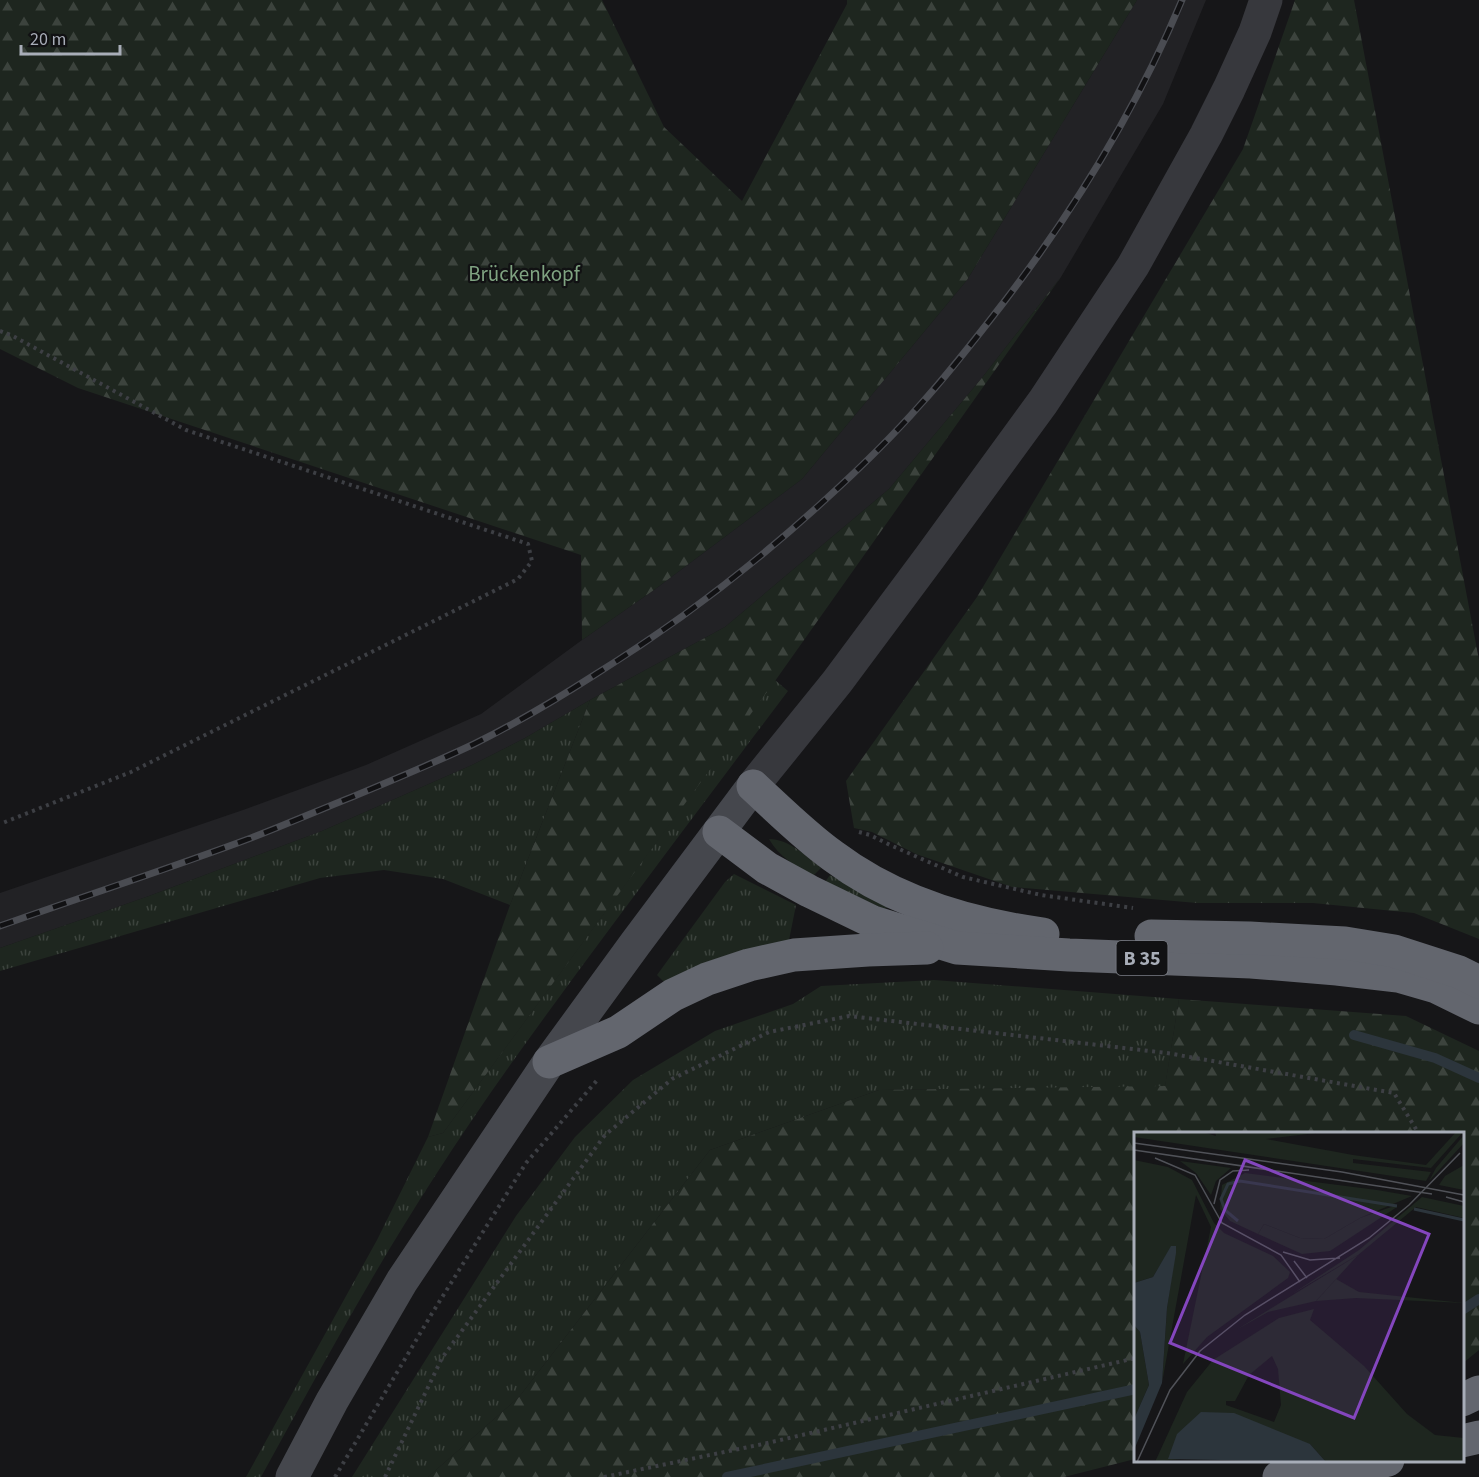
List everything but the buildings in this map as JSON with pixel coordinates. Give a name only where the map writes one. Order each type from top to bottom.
[{"type":"highway","name":"B 35","points":[[753,786],[832,856],[874,883],[925,906],[962,918],[1004,929],[1067,938],[1144,936],[1344,943],[1394,951],[1460,972],[1479,982]]},
{"type":"highway","name":"B 35","points":[[719,832],[767,868],[809,891],[873,922],[957,948]]},
{"type":"highway","name":"B 35","points":[[549,1062],[618,1032],[673,995],[707,979],[749,965],[794,955],[868,950],[957,948],[1251,962],[1337,969],[1398,976],[1436,987],[1479,1008]]},
{"type":"highway","points":[[1464,1399],[1479,1392]]},
{"type":"highway","points":[[1464,1441],[1479,1437]]},
{"type":"highway","points":[[1279,1477],[1306,1462]]},
{"type":"highway","points":[[1325,1477],[1384,1462]]},
{"type":"street","points":[[292,1477],[332,1401],[402,1281],[549,1062],[753,786],[837,682],[1043,402],[1126,276],[1206,135],[1255,32],[1266,0]]},
{"type":"path","points":[[0,331],[186,430],[528,544],[532,561],[518,579],[131,772],[0,824]]},
{"type":"path","points":[[832,856],[849,833],[858,831],[963,877],[1041,895],[1136,908]]},
{"type":"path","points":[[385,1477],[442,1358],[605,1135],[672,1079],[769,1032],[849,1016],[1167,1053],[1394,1093],[1418,1132]]},
{"type":"path","points":[[335,1477],[431,1315],[526,1163],[607,1071]]},
{"type":"path","points":[[604,1477],[763,1444],[1134,1358]]},
{"type":"shaded area","points":[[1137,0],[1206,0],[1163,104],[1061,277],[981,379],[889,489],[725,627],[472,765],[322,831],[149,896],[0,948],[0,893],[243,810],[366,765],[481,714],[654,590],[802,479],[967,280]]},
{"type":"green space","name":"Brückenkopf","points":[[0,0],[602,0],[664,127],[742,201],[847,4],[847,0],[1137,0],[967,280],[802,479],[654,590],[582,640],[581,555],[78,388],[0,349]]},
{"type":"green space","points":[[1295,0],[1354,0],[1479,660],[1479,939],[1414,913],[1313,903],[1197,903],[1012,887],[916,854],[872,832],[854,828],[846,781],[977,597],[1243,149]]},
{"type":"green space","points":[[1061,277],[775,681],[443,1133],[428,1137],[510,905],[590,700],[725,627],[889,489],[981,379]]},
{"type":"green space","points":[[775,680],[788,691],[566,988],[477,1112],[389,1250],[261,1477],[246,1477],[377,1240],[428,1137],[443,1133]]},
{"type":"green space","points":[[590,700],[510,905],[443,879],[384,870],[320,878],[0,971],[0,948],[149,896],[322,831],[472,765],[525,738]]},
{"type":"green space","points":[[769,839],[790,845],[821,868],[813,876],[783,856]]},
{"type":"green space","points":[[734,874],[796,905],[789,940],[665,983],[657,975],[725,882]]},
{"type":"green space","points":[[830,875],[889,907],[884,909],[825,882]]},
{"type":"green space","points":[[934,980],[1179,999],[1165,1087],[879,1090],[710,1150],[519,1397],[428,1477],[352,1477],[516,1216],[575,1137],[633,1080],[715,1031],[793,1004],[821,986]]},
{"type":"green space","points":[[1179,999],[1406,1016],[1479,1051],[1479,1350],[1464,1362],[1464,1132],[1134,1132],[1134,1459],[1064,1477],[428,1477],[519,1397],[710,1150],[879,1090],[1165,1086]]},
{"type":"waterway","points":[[1354,1035],[1435,1058],[1479,1078]]},
{"type":"waterway","points":[[1464,1309],[1479,1299]]},
{"type":"waterway","points":[[727,1477],[1134,1389]]},
{"type":"railway","points":[[0,926],[251,838],[398,778],[474,744],[567,693],[627,655],[744,569],[772,547],[863,465],[942,380],[1004,302],[1055,231],[1103,157],[1145,80],[1182,0]]}]
